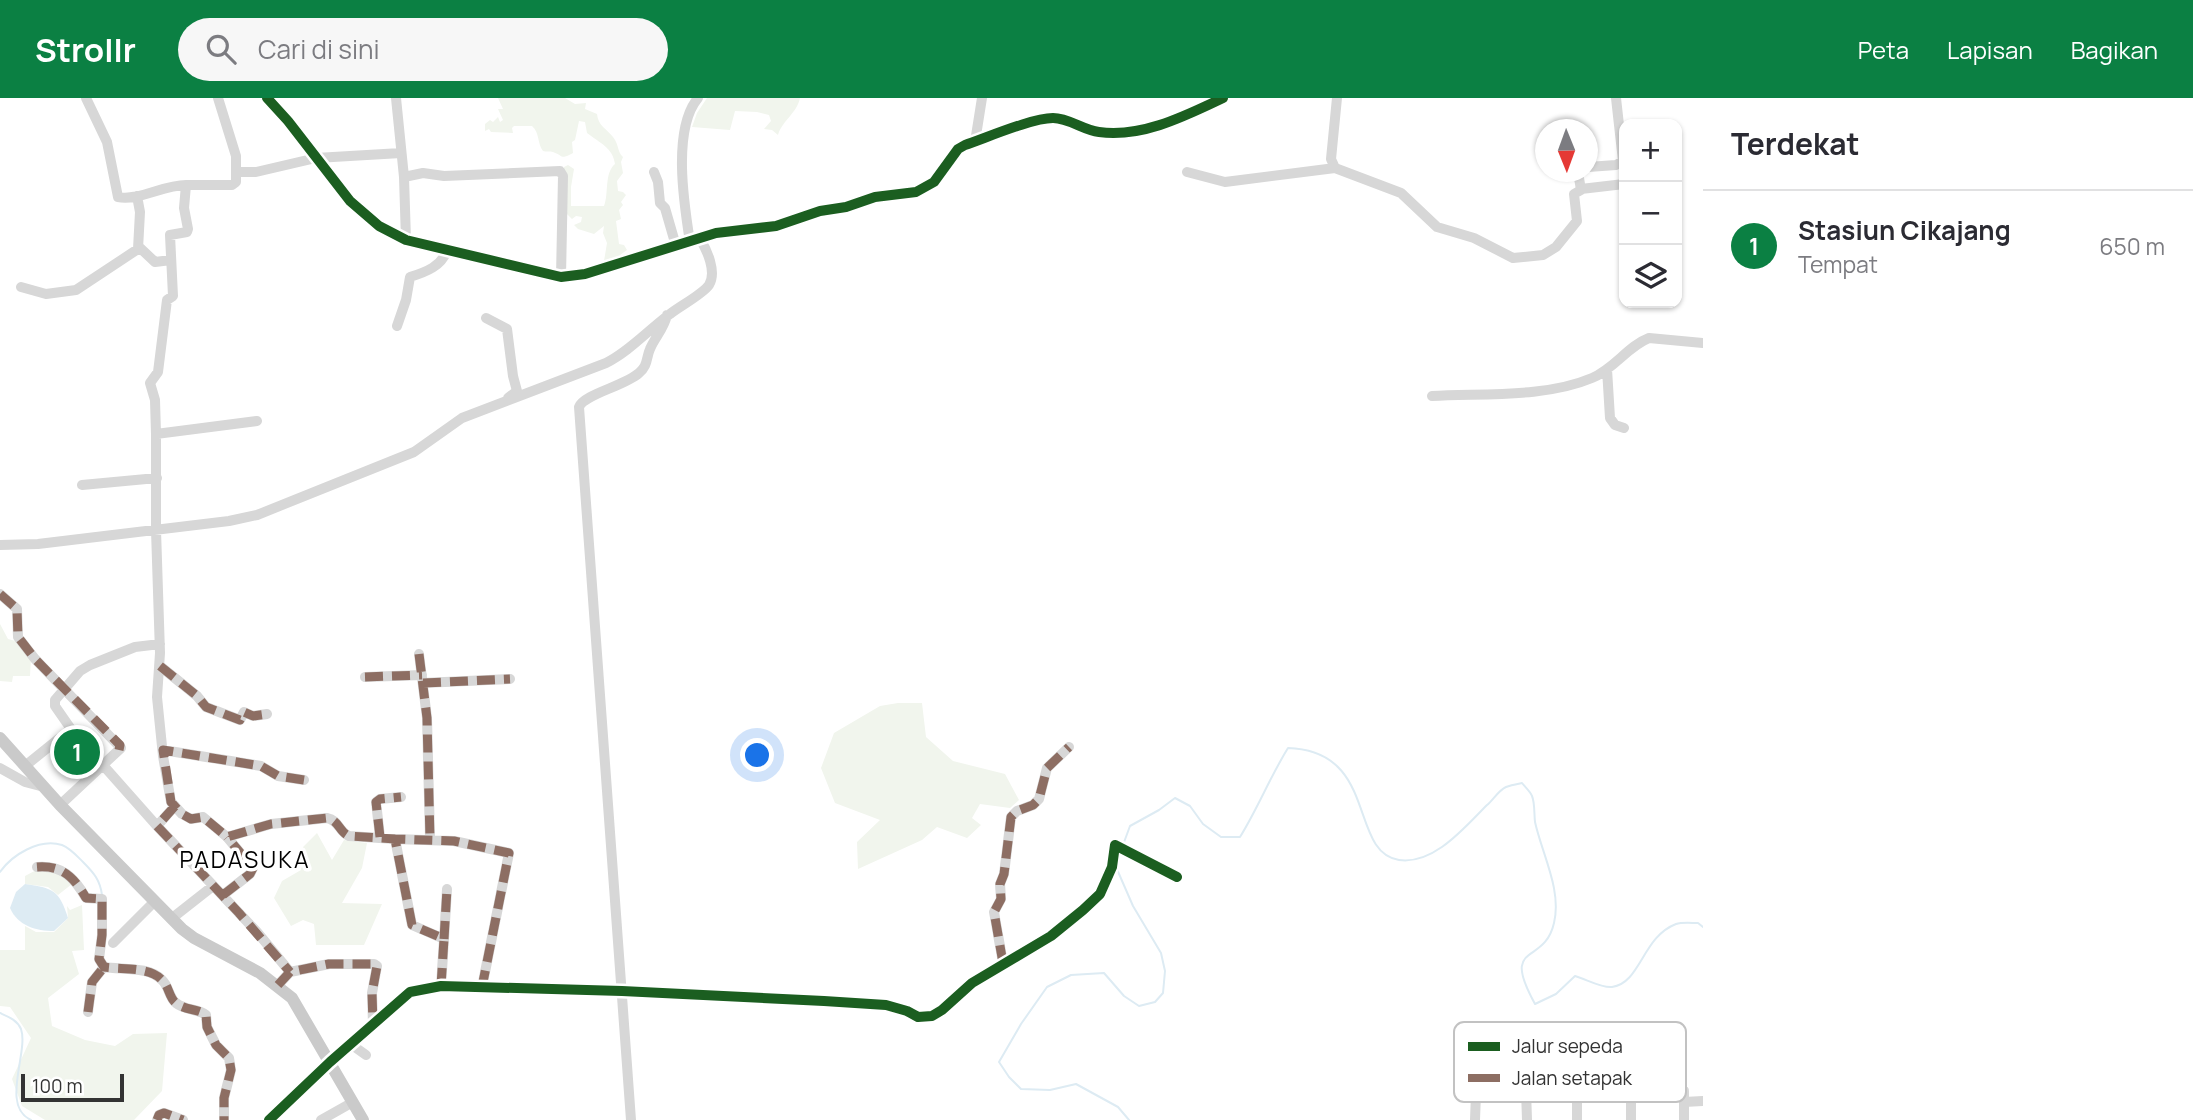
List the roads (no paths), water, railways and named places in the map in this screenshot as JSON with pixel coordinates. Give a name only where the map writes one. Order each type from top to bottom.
[{"type":"main road","points":[[0,738],[60,805],[171,919],[194,938],[278,985],[294,1001],[363,1120]]},
{"type":"street","points":[[86,98],[107,142],[118,197],[137,196],[166,187],[236,184],[236,156],[218,98]]},
{"type":"street","points":[[267,98],[358,209],[379,226],[406,240],[561,277],[585,274],[716,233],[776,226],[875,197],[923,189],[934,182],[958,149],[1050,118],[1101,133],[1138,130],[1176,120],[1223,98]]},
{"type":"street","points":[[396,98],[404,177],[406,240]]},
{"type":"street","points":[[0,545],[38,544],[229,521],[257,515],[414,452],[462,418],[617,358],[710,282],[709,256],[695,241],[684,205],[682,138],[688,113],[698,98]]},
{"type":"street","points":[[975,142],[982,98]]},
{"type":"street","points":[[1335,169],[1331,159],[1337,98]]},
{"type":"street","points":[[1598,166],[1616,165],[1623,161],[1616,98]]},
{"type":"street","points":[[237,172],[256,172],[316,158],[401,153]]},
{"type":"street","points":[[1186,172],[1225,182],[1335,169],[1401,193],[1437,227],[1475,238],[1519,259],[1548,253],[1576,225],[1578,218],[1574,194],[1594,186],[1619,184]]},
{"type":"street","points":[[404,177],[423,173],[444,176],[560,171],[563,176],[561,277]]},
{"type":"street","points":[[654,172],[660,203],[665,208],[676,246]]},
{"type":"street","points":[[1580,182],[1581,189]]},
{"type":"street","points":[[186,185],[184,208],[188,229],[170,235],[173,296],[167,300],[158,372],[150,383],[155,400],[157,478],[160,644],[157,697],[170,799],[191,819],[203,817],[227,837],[251,864],[252,871],[223,895]]},
{"type":"street","points":[[137,196],[140,212],[139,247],[155,262],[171,260]]},
{"type":"street","points":[[21,287],[48,294],[76,290],[139,247]]},
{"type":"street","points":[[397,326],[406,300],[410,276],[424,273],[444,260],[447,250]]},
{"type":"street","points":[[631,1120],[579,407],[586,398],[621,385],[639,374],[665,325],[667,316]]},
{"type":"street","points":[[486,318],[507,329],[517,391],[501,403]]},
{"type":"street","points":[[1432,396],[1562,387],[1595,377],[1649,338],[1703,343]]},
{"type":"street","points":[[1607,369],[1611,418],[1615,425],[1624,428]]},
{"type":"street","points":[[156,434],[257,421]]},
{"type":"street","points":[[82,485],[157,478]]},
{"type":"street","points":[[0,594],[17,609],[18,637],[35,659],[121,748],[60,805]]},
{"type":"street","points":[[160,644],[135,647],[79,671],[54,703],[71,729],[223,895],[289,972]]},
{"type":"street","points":[[419,654],[427,725],[430,839]]},
{"type":"street","points":[[160,666],[209,708],[240,720],[244,712],[253,716],[267,714]]},
{"type":"street","points":[[365,677],[510,679]]},
{"type":"street","points":[[25,766],[71,729]]},
{"type":"street","points":[[1003,963],[993,912],[1001,899],[1000,884],[1004,874],[1011,817],[1039,799],[1047,768],[1069,747]]},
{"type":"street","points":[[163,750],[261,766],[278,776],[304,780]]},
{"type":"street","points":[[0,768],[25,782],[44,787]]},
{"type":"street","points":[[380,837],[376,802],[380,799],[401,797]]},
{"type":"street","points":[[157,826],[175,806]]},
{"type":"street","points":[[227,837],[271,824],[327,818],[335,821],[346,835],[454,841],[507,852],[509,854],[482,987]]},
{"type":"street","points":[[395,839],[412,925],[444,939]]},
{"type":"street","points":[[269,1120],[410,992],[442,986],[622,991],[886,1005],[924,1017],[942,1010],[972,983],[1051,936],[1100,894],[1112,867],[1115,845],[1177,877]]},
{"type":"street","points":[[37,867],[59,869],[78,885],[86,898],[102,899],[103,935],[99,959],[104,967]]},
{"type":"street","points":[[171,919],[214,887]]},
{"type":"street","points":[[442,986],[447,889]]},
{"type":"street","points":[[113,943],[154,902]]},
{"type":"street","points":[[278,985],[289,972],[330,964],[374,964],[377,966],[372,993],[373,1024]]},
{"type":"street","points":[[88,1012],[92,982],[104,967],[154,974],[162,980],[174,1002],[185,1008],[199,1009],[206,1015],[207,1027],[216,1045],[229,1058],[231,1070],[224,1097],[224,1120]]},
{"type":"street","points":[[352,1045],[366,1055]]},
{"type":"street","points":[[321,1120],[353,1102]]},
{"type":"street","points":[[1475,1102],[1475,1120]]},
{"type":"street","points":[[1527,1102],[1527,1120]]},
{"type":"street","points":[[1577,1102],[1577,1120]]},
{"type":"street","points":[[1631,1102],[1631,1120]]},
{"type":"street","points":[[1684,1102],[1684,1120]]},
{"type":"street","points":[[157,1120],[159,1115],[164,1113],[183,1120]]},
{"type":"waterway","points":[[1123,845],[1130,826],[1175,798],[1190,806],[1203,824],[1221,837],[1240,837],[1288,748],[1317,753],[1337,766],[1350,783],[1373,840],[1383,853],[1399,860],[1412,860],[1436,851],[1459,833],[1501,790],[1522,783],[1533,799],[1535,822],[1550,872],[1556,910],[1549,936],[1523,962],[1525,984],[1535,1004],[1556,994],[1575,976],[1608,987],[1622,984],[1665,930],[1681,923],[1698,923],[1703,927]]},
{"type":"waterway","points":[[0,872],[27,849],[44,844],[62,845],[73,852],[93,873],[102,895]]},
{"type":"waterway","points":[[1116,867],[1133,906],[1161,953],[1165,971],[1163,993],[1155,1002],[1139,1006],[1124,996],[1104,973],[1071,975],[1047,987],[999,1062],[1021,1089],[1050,1090],[1076,1084],[1118,1107],[1129,1120]]},
{"type":"waterway","points":[[0,1013],[10,1017],[21,1029],[22,1051],[17,1078],[17,1103],[22,1113],[31,1120]]},
{"type":"place","name":"Stasiun Cikajang","points":[[77,752]]},
{"type":"district","name":"PADASUKA","points":[[245,859]]}]
